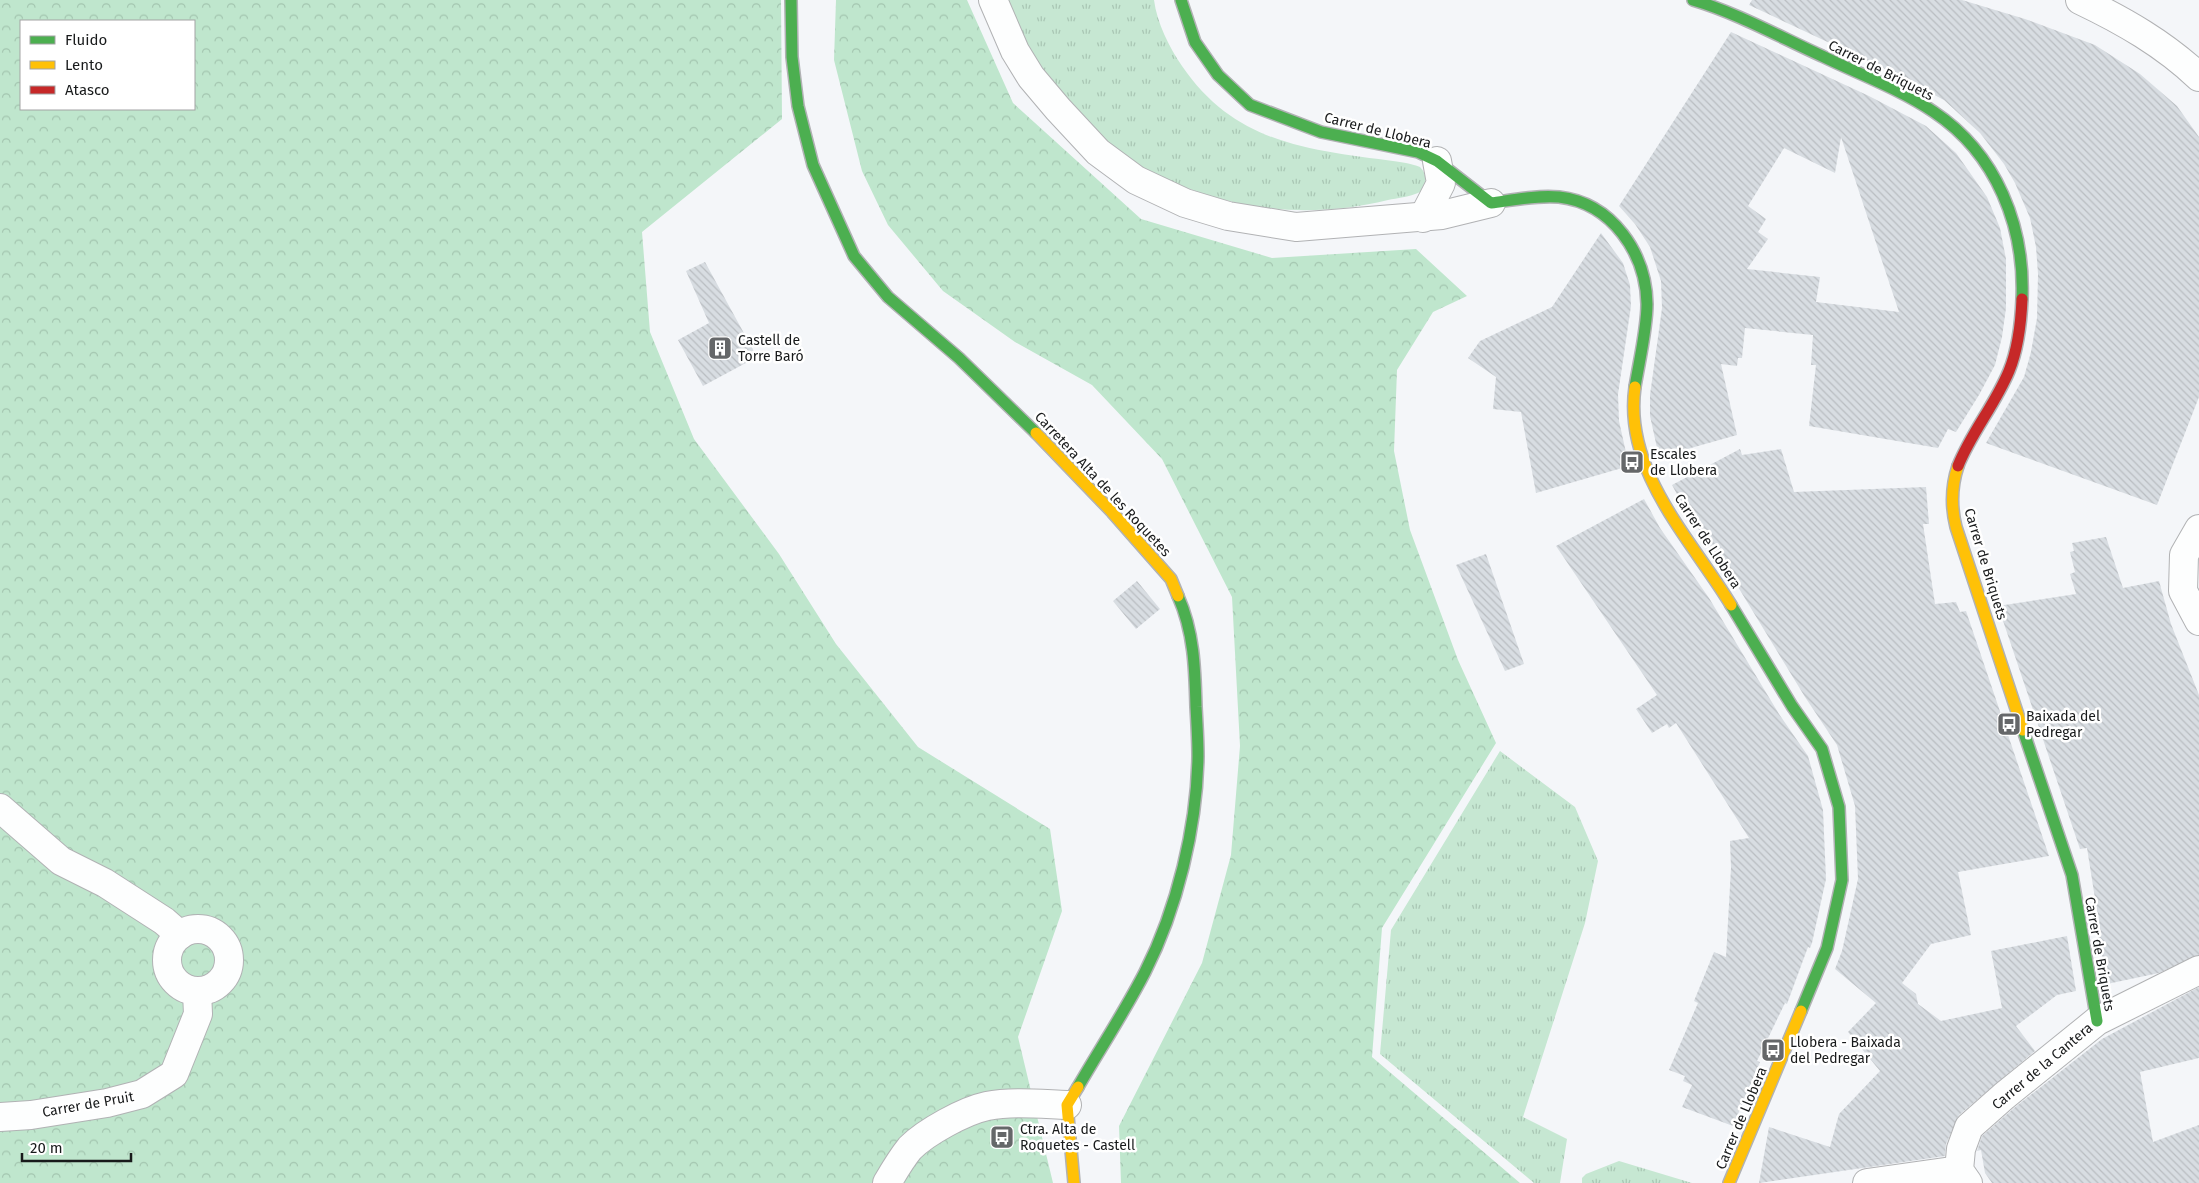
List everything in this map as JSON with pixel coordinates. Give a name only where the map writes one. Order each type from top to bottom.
[{"type":"street","name":"Carretera Alta de les Roquetes","points":[[791,0],[792,57],[798,106],[813,165],[854,256],[888,297],[959,358],[1024,421],[1112,512],[1171,580],[1185,611],[1194,648],[1198,757],[1193,813],[1184,864],[1164,926],[1145,972],[1067,1105]]},
{"type":"street","points":[[993,0],[1014,51],[1058,109],[1098,152],[1136,180],[1185,203],[1228,216],[1296,227],[1442,216],[1491,203]]},
{"type":"street","name":"Carrer de Llobera","points":[[1181,0],[1195,42],[1218,76],[1250,105],[1320,132],[1418,152],[1437,161],[1491,203],[1540,197],[1559,197],[1586,202],[1607,216],[1622,233],[1637,256],[1645,282],[1647,306],[1634,394],[1634,418],[1642,456],[1654,486],[1673,518],[1722,590],[1792,706],[1822,749],[1839,808],[1842,880],[1827,948],[1729,1183]]},
{"type":"street","name":"Carrer de Briquets","points":[[1693,0],[1708,4],[1855,72],[1941,117],[1962,136],[1996,184],[2010,211],[2019,240],[2023,272],[2021,322],[2009,370],[1997,396],[1957,466],[1952,504],[1962,549],[2072,876],[2096,1021]]},
{"type":"street","points":[[2080,0],[2147,35],[2199,77]]},
{"type":"street","points":[[1423,218],[1441,182],[1437,161]]},
{"type":"street","points":[[2199,529],[2184,555],[2183,591],[2199,621]]},
{"type":"street","points":[[0,808],[61,862],[105,883],[164,921],[180,935]]},
{"type":"street","points":[[199,929],[209,931],[225,945],[228,955],[226,973],[215,987],[197,992],[179,985],[172,978],[168,970],[168,951],[180,935],[199,929]]},
{"type":"street","name":"Carrer de la Cantera","points":[[1963,1176],[1961,1149],[1969,1128],[2004,1096],[2096,1021],[2199,970]]},
{"type":"street","name":"Carrer de Pruit","points":[[0,1117],[31,1115],[107,1103],[142,1094],[174,1074],[198,1014],[197,992]]},
{"type":"street","points":[[886,1183],[897,1165],[912,1147],[955,1117],[988,1106],[1018,1104],[1067,1105],[1074,1183]]},
{"type":"street","points":[[1867,1183],[1963,1176]]},
{"type":"green space","points":[[0,0],[781,0],[782,119],[642,232],[650,332],[694,439],[779,554],[836,644],[918,747],[1050,829],[1062,911],[1018,1037],[1053,1183],[0,1183]]},
{"type":"green space","points":[[836,0],[967,0],[1013,103],[1141,219],[1272,258],[1416,249],[1467,296],[1433,312],[1397,370],[1394,451],[1410,530],[1458,660],[1496,743],[1382,928],[1372,1057],[1520,1183],[1121,1183],[1119,1126],[1202,963],[1231,855],[1240,746],[1232,597],[1162,459],[1092,385],[1015,342],[943,291],[888,225],[862,171],[834,60]]},
{"type":"green space","points":[[1008,0],[1154,0],[1161,26],[1177,59],[1204,93],[1228,114],[1254,129],[1281,140],[1310,148],[1418,166],[1423,170],[1425,184],[1421,191],[1411,196],[1360,206],[1306,210],[1253,206],[1201,193],[1174,183],[1137,166],[1123,157],[1106,141],[1036,62],[1023,41]]},
{"type":"green space","points":[[1500,751],[1575,807],[1598,861],[1585,923],[1523,1117],[1567,1139],[1560,1183],[1534,1183],[1380,1054],[1391,930]]},
{"type":"green space","points":[[1619,1161],[1692,1183],[1582,1183],[1582,1178],[1586,1174]]},
{"type":"building","points":[[1752,0],[1962,0],[2025,19],[2095,45],[2140,74],[2177,106],[2199,137],[2199,397],[2157,505],[1986,443],[2024,377],[2037,318],[2038,274],[2036,247],[2030,218],[2015,183],[2004,164],[1980,133],[1944,100],[1883,68],[1749,5]]},
{"type":"building","points":[[1731,32],[1869,96],[1926,126],[1956,153],[1987,197],[2000,228],[2006,259],[2006,308],[2002,337],[1995,365],[1956,432],[1948,429],[1938,448],[1809,426],[1816,365],[1811,365],[1813,335],[1745,328],[1742,358],[1738,358],[1737,366],[1721,364],[1737,435],[1659,457],[1650,416],[1650,395],[1662,308],[1661,281],[1650,247],[1635,224],[1619,206]],"holes":[[[1841,137],[1899,312],[1816,302],[1820,277],[1747,269],[1768,239],[1758,232],[1766,219],[1748,206],[1784,148],[1835,173]]]},
{"type":"building","points":[[1601,233],[1623,263],[1630,285],[1631,306],[1618,394],[1619,421],[1629,466],[1536,493],[1521,412],[1493,409],[1496,377],[1468,358],[1480,341],[1552,307]]},
{"type":"building","name":"Castell de Torre Baró","points":[[705,262],[757,357],[703,386],[678,340],[709,323],[686,271]]},
{"type":"building","points":[[1740,449],[1742,455],[1781,449],[1794,492],[1926,487],[1929,524],[1923,524],[1935,604],[1956,602],[1960,612],[1966,611],[2049,856],[1958,872],[1971,935],[1931,944],[1902,983],[1916,994],[1918,1004],[1941,1021],[2002,1008],[1991,951],[2067,936],[2076,991],[2057,995],[2016,1026],[2035,1051],[1959,1115],[1946,1144],[1945,1156],[1759,1183],[1769,1127],[1830,1147],[1839,1114],[1880,1071],[1848,1032],[1876,1003],[1835,969],[1842,951],[1858,879],[1855,806],[1837,745],[1805,697],[1735,582],[1686,511],[1672,485]]},
{"type":"building","points":[[1644,499],[1660,528],[1709,598],[1779,714],[1808,756],[1823,810],[1826,879],[1812,943],[1810,948],[1808,947],[1787,1004],[1785,1003],[1757,1061],[1760,1062],[1733,1126],[1682,1107],[1692,1085],[1683,1081],[1685,1076],[1669,1070],[1698,1003],[1694,1001],[1714,952],[1726,957],[1731,868],[1730,841],[1749,838],[1676,723],[1669,728],[1667,724],[1652,733],[1636,709],[1657,695],[1556,546]]},
{"type":"building","points":[[2106,537],[2123,588],[2159,581],[2171,624],[2199,695],[2199,955],[2159,973],[2107,984],[2097,930],[2100,930],[2087,848],[2080,849],[1998,606],[2076,594],[2070,574],[2075,572],[2070,552],[2074,551],[2072,543]]},
{"type":"building","points":[[1486,554],[1524,664],[1505,671],[1456,565]]},
{"type":"building","points":[[1137,581],[1160,609],[1136,629],[1113,601]]},
{"type":"building","points":[[2199,987],[2199,1058],[2140,1072],[2153,1142],[2199,1125],[2199,1183],[1992,1183],[1985,1173],[1981,1150],[1977,1151],[1982,1136],[2014,1108],[2102,1039]]},
{"type":"traffic: fast","points":[[791,0],[792,57],[798,106],[813,165],[854,256],[888,297],[959,358],[1036,433]]},
{"type":"traffic: fast","points":[[1181,0],[1195,42],[1218,75],[1250,105],[1321,132],[1418,152],[1437,161],[1491,203],[1533,197],[1559,197],[1578,201],[1595,209],[1610,220],[1633,249],[1645,285],[1647,304],[1646,324],[1635,387]]},
{"type":"traffic: fast","points":[[1693,0],[1742,18],[1893,89],[1934,112],[1956,129],[1975,149],[2003,194],[2012,219],[2018,245],[2022,272],[2022,299]]},
{"type":"traffic: fast","points":[[1078,1087],[1129,1001],[1156,948],[1176,895],[1189,839],[1197,783],[1198,756],[1195,678],[1193,650],[1178,596]]},
{"type":"traffic: fast","points":[[1731,605],[1792,706],[1822,749],[1839,807],[1842,880],[1827,948],[1801,1011]]},
{"type":"traffic: fast","points":[[2023,730],[2072,875],[2097,1021]]},
{"type":"traffic: slow","points":[[1635,387],[1634,418],[1639,447],[1650,475],[1680,529],[1731,605]]},
{"type":"traffic: slow","points":[[1036,433],[1112,512],[1171,579],[1178,596]]},
{"type":"traffic: slow","points":[[1958,466],[1952,497],[1956,527],[2023,730]]},
{"type":"traffic: slow","points":[[1729,1183],[1801,1011]]},
{"type":"traffic: slow","points":[[1074,1183],[1067,1105],[1078,1087]]},
{"type":"traffic: jam","points":[[1958,466],[1969,442],[1997,396],[2009,371],[2015,354],[2022,299]]},
{"type":"place","name":"Castell de Torre Baró","points":[[720,348]]},
{"type":"place","name":"Escales de Llobera","points":[[1632,462]]},
{"type":"place","name":"Baixada del Pedregar","points":[[2009,724]]},
{"type":"place","name":"Llobera - Baixada del Pedregar","points":[[1773,1050]]},
{"type":"place","name":"Ctra. Alta de Roquetes - Castell","points":[[1002,1137]]}]
